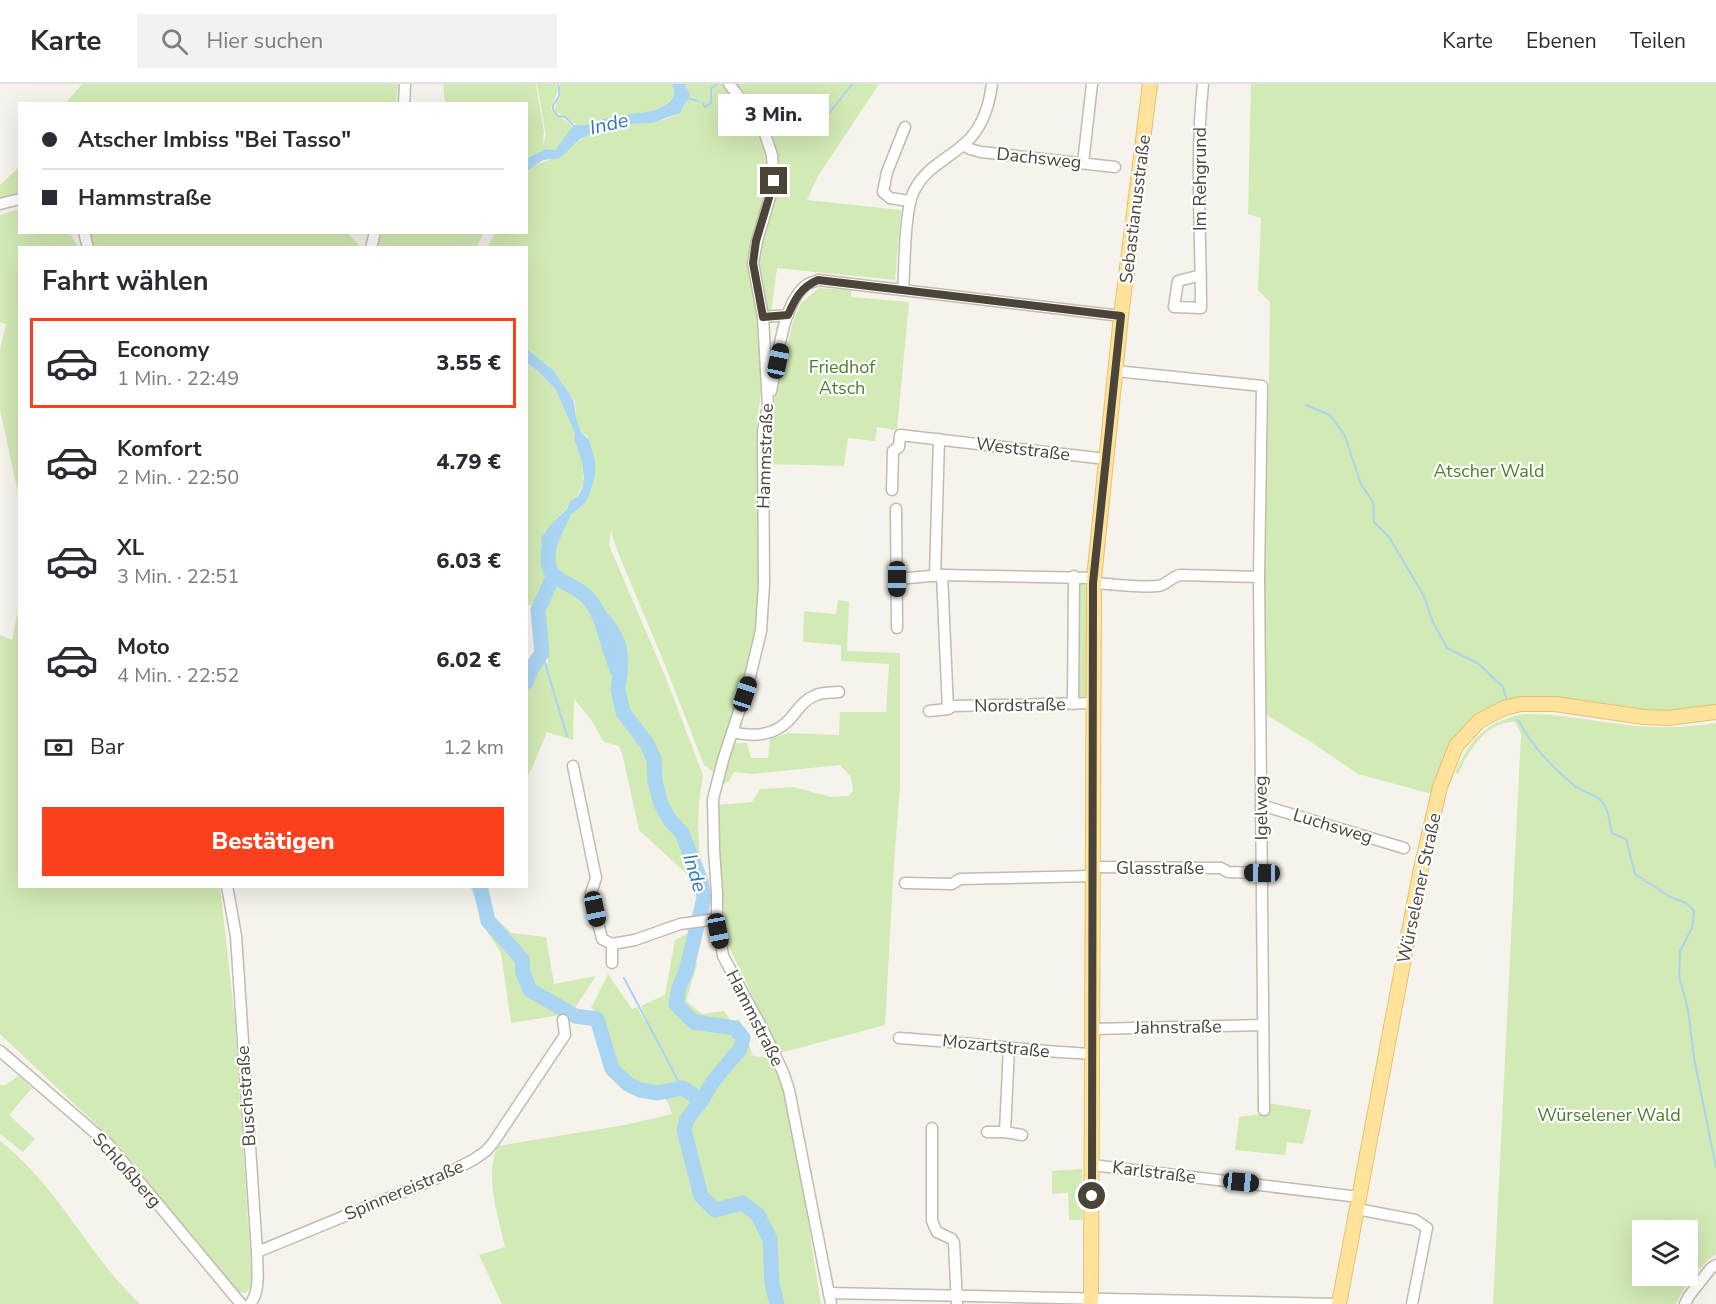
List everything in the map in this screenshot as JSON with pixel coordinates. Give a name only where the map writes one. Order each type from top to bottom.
[{"type":"main road","name":"Sebastianusstraße","points":[[1090,1302],[1094,580],[1121,316],[1150,84]]},
{"type":"main road","name":"Würselener Straße","points":[[1337,1304],[1410,922],[1437,801],[1450,757],[1463,736],[1488,715],[1521,704],[1556,704],[1644,717],[1668,718],[1716,712]]},
{"type":"street","points":[[404,102],[405,84]]},
{"type":"street","name":"Hammstraße","points":[[729,84],[763,128],[772,155],[774,181],[756,241],[753,263],[763,317],[768,406],[763,431],[764,584],[761,631],[749,681],[713,799],[712,920],[723,956],[763,1030],[789,1090],[809,1202],[830,1298]]},
{"type":"street","points":[[903,290],[909,201],[924,175],[972,136],[984,118],[992,84]]},
{"type":"street","points":[[1083,163],[1092,84]]},
{"type":"street","name":"Im Rehgrund","points":[[1201,275],[1199,120],[1203,84]]},
{"type":"street","points":[[905,127],[887,172],[883,192],[890,198],[909,201]]},
{"type":"street","name":"Dachsweg","points":[[963,145],[981,152],[1115,167]]},
{"type":"street","points":[[0,204],[18,200]]},
{"type":"street","points":[[768,406],[788,315],[795,298],[806,285],[818,280],[1121,316]]},
{"type":"street","points":[[763,317],[788,315]]},
{"type":"street","name":"Igelweg","points":[[1116,371],[1262,386],[1259,577],[1264,1110]]},
{"type":"street","name":"Weststraße","points":[[892,490],[893,451],[899,447],[900,435],[1107,459]]},
{"type":"street","name":"Nordstraße","points":[[939,439],[936,507],[948,709]]},
{"type":"street","points":[[896,509],[897,628]]},
{"type":"street","points":[[897,579],[939,575],[1074,576],[1158,586],[1180,575],[1259,577]]},
{"type":"street","points":[[1072,704],[1074,576]]},
{"type":"street","points":[[732,732],[748,736],[766,734],[781,728],[805,701],[817,694],[839,692]]},
{"type":"street","name":"Nordstraße","points":[[929,711],[948,709],[953,706],[1092,703]]},
{"type":"street","points":[[573,766],[596,878],[591,893],[602,939],[612,944],[635,940],[680,924],[712,920]]},
{"type":"street","name":"Luchsweg","points":[[1262,805],[1404,848]]},
{"type":"street","name":"Glasstraße","points":[[905,883],[952,884],[960,879],[1221,868],[1228,872],[1262,873]]},
{"type":"street","name":"Buschstraße","points":[[227,888],[236,936],[257,1252],[257,1285],[255,1299],[250,1304]]},
{"type":"street","points":[[612,944],[612,963]]},
{"type":"street","name":"Spinnereistraße","points":[[257,1252],[442,1176],[486,1151],[565,1035],[568,1022]]},
{"type":"street","name":"Jahnstraße","points":[[1092,1029],[1263,1025]]},
{"type":"street","name":"Mozartstraße","points":[[898,1038],[1093,1054]]},
{"type":"street","points":[[1005,1132],[1010,1047]]},
{"type":"street","name":"Schloßberg","points":[[0,1051],[108,1144],[241,1304]]},
{"type":"street","points":[[932,1128],[932,1221],[937,1232],[954,1241],[957,1300]]},
{"type":"street","points":[[987,1132],[1022,1135]]},
{"type":"street","name":"Karlstraße","points":[[1092,1165],[1358,1203],[1415,1220],[1427,1228],[1412,1304]]},
{"type":"street","points":[[1685,1304],[1689,1296],[1716,1265]]},
{"type":"street","points":[[830,1298],[1337,1304]]},
{"type":"green space","points":[[82,84],[398,84],[396,102],[67,102]]},
{"type":"green space","points":[[443,84],[536,84],[544,132],[543,145],[546,136],[537,84],[556,84],[558,90],[551,108],[573,128],[555,150],[547,149],[528,158],[528,102],[445,102]]},
{"type":"green space","points":[[560,84],[672,84],[674,94],[670,102],[650,111],[579,125],[555,110],[560,97]]},
{"type":"green space","points":[[685,84],[879,84],[818,176],[807,200],[901,210],[895,280],[777,268],[758,415],[761,597],[754,648],[716,774],[704,765],[611,530],[609,545],[665,676],[703,775],[698,827],[702,888],[639,830],[619,746],[604,742],[590,718],[574,699],[573,740],[547,732],[528,775],[528,667],[548,663],[545,615],[553,553],[567,521],[585,503],[592,488],[595,460],[587,436],[581,432],[576,417],[575,402],[553,370],[528,350],[528,246],[488,246],[494,234],[528,234],[528,170],[561,154],[598,130],[672,117],[685,106],[687,87]]},
{"type":"green space","name":"Atscher Wald","points":[[1251,84],[1716,84],[1716,707],[1666,713],[1540,697],[1504,701],[1475,716],[1459,732],[1445,755],[1432,794],[1358,774],[1263,713],[1262,463],[1269,382],[1270,302],[1258,290],[1261,218],[1248,214]]},
{"type":"green space","points":[[18,168],[18,193],[0,199],[0,185]]},
{"type":"green space","points":[[18,209],[18,234],[71,234],[77,246],[18,246],[18,492],[0,410],[0,350],[6,324],[0,322],[0,215]]},
{"type":"green space","points":[[89,234],[349,234],[359,246],[94,246]]},
{"type":"green space","points":[[382,234],[483,234],[477,246],[378,246]]},
{"type":"green space","name":"Friedhof Atsch","points":[[819,288],[851,290],[851,297],[909,302],[897,430],[877,427],[875,441],[848,438],[844,466],[768,464],[776,392],[793,322],[801,303]]},
{"type":"green space","points":[[528,364],[556,390],[575,434],[574,439],[582,462],[584,484],[577,496],[551,524],[541,548],[548,571],[547,580],[538,594],[536,606],[528,605]]},
{"type":"green space","points":[[1082,581],[1088,589],[1089,696],[1077,697],[1075,582]]},
{"type":"green space","points":[[838,600],[849,602],[847,651],[900,653],[900,787],[885,1025],[780,1053],[727,943],[718,848],[717,805],[752,802],[760,789],[794,787],[830,797],[849,796],[853,791],[851,777],[840,765],[751,774],[734,772],[729,781],[719,787],[733,743],[747,743],[751,758],[768,758],[770,739],[788,733],[839,735],[840,712],[886,712],[889,664],[841,661],[841,645],[803,642],[804,611],[836,614]]},
{"type":"green space","points":[[18,611],[18,888],[220,888],[235,1021],[252,1284],[245,1293],[238,1292],[118,1145],[0,1034],[0,635],[12,640]]},
{"type":"green space","name":"Würselener Wald","points":[[1523,714],[1571,717],[1632,726],[1680,727],[1716,723],[1716,1254],[1698,1271],[1698,1220],[1632,1220],[1632,1286],[1687,1286],[1676,1304],[1493,1304],[1521,734],[1515,722],[1505,723],[1487,732],[1467,756],[1458,774],[1455,773],[1473,742],[1489,727]]},
{"type":"green space","points":[[471,888],[488,888],[492,915],[512,933],[546,937],[554,984],[596,976],[567,1020],[560,1015],[511,1023],[501,953],[488,933]]},
{"type":"green space","points":[[700,927],[695,957],[697,965],[686,1001],[702,1014],[724,1011],[732,1022],[739,1019],[753,1056],[771,1058],[785,1091],[793,1126],[821,1304],[502,1304],[479,1255],[505,1247],[492,1183],[492,1170],[498,1146],[625,1125],[672,1114],[667,1101],[660,1096],[660,1091],[647,1089],[630,1082],[614,1068],[600,1015],[591,1008],[608,974],[632,1009],[637,1007],[645,1021],[648,1021],[641,1006],[665,995],[675,940]]},
{"type":"green space","points":[[18,1076],[32,1088],[9,1115],[35,1139],[23,1152],[0,1134],[0,1085],[6,1085]]},
{"type":"green space","points":[[1269,1103],[1311,1110],[1303,1144],[1287,1142],[1285,1155],[1235,1150],[1239,1117],[1269,1113]]},
{"type":"green space","points":[[0,1141],[45,1186],[112,1274],[140,1304],[0,1304]]},
{"type":"green space","points":[[1082,1169],[1083,1220],[1069,1220],[1068,1193],[1052,1194],[1052,1171]]},
{"type":"water","points":[[672,84],[685,84],[690,95],[680,113],[652,123],[626,124],[599,130],[580,139],[560,158],[543,160],[528,170],[528,158],[546,149],[555,150],[575,125],[584,125],[663,107],[674,94]]},
{"type":"water","points":[[528,350],[553,370],[569,393],[574,402],[581,432],[589,440],[595,460],[595,476],[585,503],[571,515],[553,553],[543,556],[541,538],[551,524],[567,509],[570,501],[578,496],[583,487],[584,478],[582,462],[574,439],[575,434],[556,390],[528,364]]},
{"type":"waterway","points":[[558,84],[559,95],[553,109],[558,116],[565,117],[575,127]]},
{"type":"waterway","points":[[703,103],[705,107],[711,103],[711,88],[717,84]]},
{"type":"waterway","points":[[737,84],[741,91]]},
{"type":"waterway","points":[[744,96],[751,100],[783,106],[790,112],[826,117],[852,84]]},
{"type":"waterway","points":[[686,98],[698,101]]},
{"type":"waterway","points":[[1306,405],[1330,415],[1345,436],[1361,484],[1373,502],[1374,522],[1389,537],[1424,596],[1432,620],[1447,648],[1479,664],[1503,687],[1506,698]]},
{"type":"waterway","name":"Inde","points":[[552,536],[548,559],[551,572],[585,595],[602,622],[620,675],[618,689],[623,712],[647,744],[654,759],[655,782],[661,804],[669,819],[682,833],[701,881],[704,898],[676,1004],[694,1022],[735,1028],[743,1038],[740,1049],[714,1080],[687,1119],[684,1130],[701,1196],[715,1210],[743,1203],[758,1215],[770,1239],[772,1284],[777,1304]]},
{"type":"waterway","name":"Inde","points":[[528,677],[542,653],[538,610],[554,575]]},
{"type":"waterway","name":"Inde","points":[[602,618],[618,644],[620,674]]},
{"type":"waterway","points":[[542,653],[567,736]]},
{"type":"waterway","points":[[1518,720],[1536,747],[1558,772],[1575,786],[1603,802],[1608,812],[1612,833],[1626,839],[1635,874],[1670,897],[1686,903],[1694,911],[1692,928],[1680,951],[1679,976],[1688,1010],[1694,1058],[1716,1167]]},
{"type":"waterway","name":"Inde","points":[[480,888],[488,921],[522,959],[523,973],[530,990],[575,1016],[597,1019],[612,1069],[628,1084],[640,1090],[658,1093],[682,1088],[702,1100]]},
{"type":"waterway","points":[[624,978],[682,1088]]},
{"type":"route","points":[[774,181],[756,241],[753,263],[763,317],[788,315],[795,298],[806,285],[818,280],[1070,308],[1121,316],[1093,583],[1092,1196]]}]
